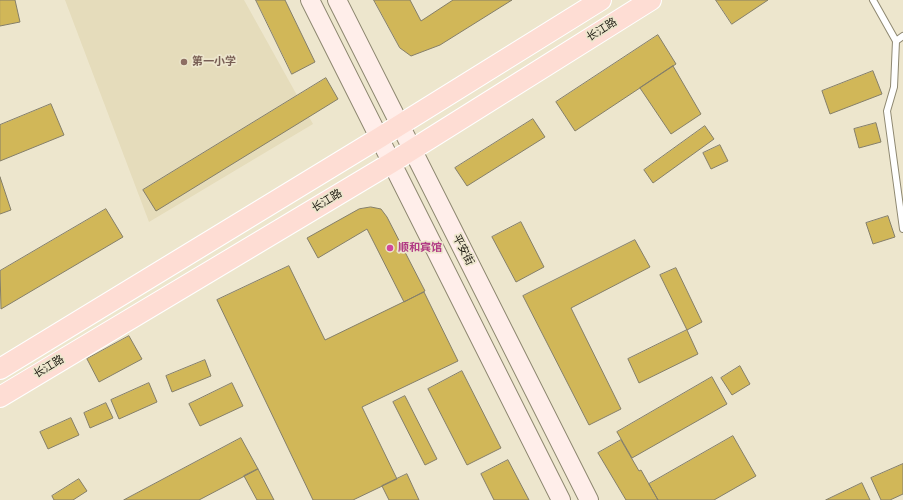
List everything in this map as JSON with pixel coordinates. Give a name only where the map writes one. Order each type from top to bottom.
[{"type":"main road","points":[[310,0],[561,500]]},
{"type":"main road","name":"平安街","points":[[337,0],[588,500]]},
{"type":"main road","points":[[0,369],[379,138],[601,0]]},
{"type":"main road","name":"长江路","points":[[0,396],[391,163],[651,0]]},
{"type":"lane","points":[[873,0],[896,41],[894,87],[887,111],[903,229]]},
{"type":"lane","points":[[896,41],[903,36]]},
{"type":"shaded area","name":"第一小学","points":[[65,0],[244,0],[313,124],[149,222]]},
{"type":"building","points":[[0,0],[15,0],[20,22],[0,26]]},
{"type":"building","points":[[256,0],[285,0],[315,62],[292,74]]},
{"type":"building","points":[[374,0],[410,0],[421,21],[453,0],[512,0],[440,45],[411,56],[400,48]]},
{"type":"building","points":[[716,0],[768,0],[732,24]]},
{"type":"building","points":[[658,35],[676,64],[575,131],[556,102]]},
{"type":"building","points":[[673,66],[701,114],[671,134],[640,88]]},
{"type":"building","points":[[873,71],[882,94],[830,114],[822,91]]},
{"type":"building","points":[[326,78],[338,99],[156,211],[143,190]]},
{"type":"building","points":[[51,104],[64,135],[0,161],[0,125]]},
{"type":"building","points":[[533,119],[545,137],[467,186],[455,168]]},
{"type":"building","points":[[876,123],[881,142],[859,148],[854,129]]},
{"type":"building","points":[[705,126],[714,139],[653,183],[644,170]]},
{"type":"building","points":[[720,145],[728,161],[711,169],[703,153]]},
{"type":"building","points":[[0,177],[11,210],[0,214]]},
{"type":"building","name":"顺和宾馆","points":[[371,207],[381,209],[387,217],[425,291],[404,302],[367,229],[318,258],[307,238],[359,209]]},
{"type":"building","points":[[106,209],[123,237],[1,309],[0,271]]},
{"type":"building","points":[[888,216],[895,237],[873,244],[866,223]]},
{"type":"building","points":[[521,222],[544,267],[516,282],[492,237]]},
{"type":"building","points":[[635,240],[650,267],[571,308],[621,409],[589,425],[523,296]]},
{"type":"building","points":[[289,266],[325,340],[424,292],[458,361],[362,407],[397,479],[353,500],[313,500],[217,300]]},
{"type":"building","points":[[676,268],[702,322],[687,330],[660,275]]},
{"type":"building","points":[[687,330],[698,354],[639,383],[628,359]]},
{"type":"building","points":[[129,336],[142,359],[99,382],[87,359]]},
{"type":"building","points":[[205,360],[211,376],[172,392],[166,376]]},
{"type":"building","points":[[740,366],[750,384],[732,395],[721,378]]},
{"type":"building","points":[[462,371],[501,448],[467,465],[428,389]]},
{"type":"building","points":[[712,377],[727,404],[632,458],[617,432]]},
{"type":"building","points":[[149,383],[157,402],[119,419],[111,400]]},
{"type":"building","points":[[232,383],[243,406],[200,426],[189,404]]},
{"type":"building","points":[[405,396],[437,459],[425,465],[393,402]]},
{"type":"building","points":[[106,403],[113,418],[90,428],[84,413]]},
{"type":"building","points":[[71,418],[79,435],[48,449],[40,432]]},
{"type":"building","points":[[733,436],[756,476],[714,500],[658,500],[649,484]]},
{"type":"building","points":[[241,438],[258,469],[199,500],[124,500]]},
{"type":"building","points":[[621,440],[639,471],[641,470],[658,500],[626,500],[598,453]]},
{"type":"building","points":[[508,460],[529,500],[494,500],[481,474]]},
{"type":"building","points":[[903,464],[903,494],[890,500],[881,500],[871,478]]},
{"type":"building","points":[[258,469],[274,500],[257,500],[244,476]]},
{"type":"building","points":[[407,474],[419,500],[389,500],[382,486]]},
{"type":"building","points":[[79,479],[87,491],[73,500],[54,500],[52,496]]},
{"type":"building","points":[[862,483],[870,500],[826,500]]},
{"type":"place","name":"第一小学","points":[[184,62]]},
{"type":"place","name":"顺和宾馆","points":[[390,248]]}]
